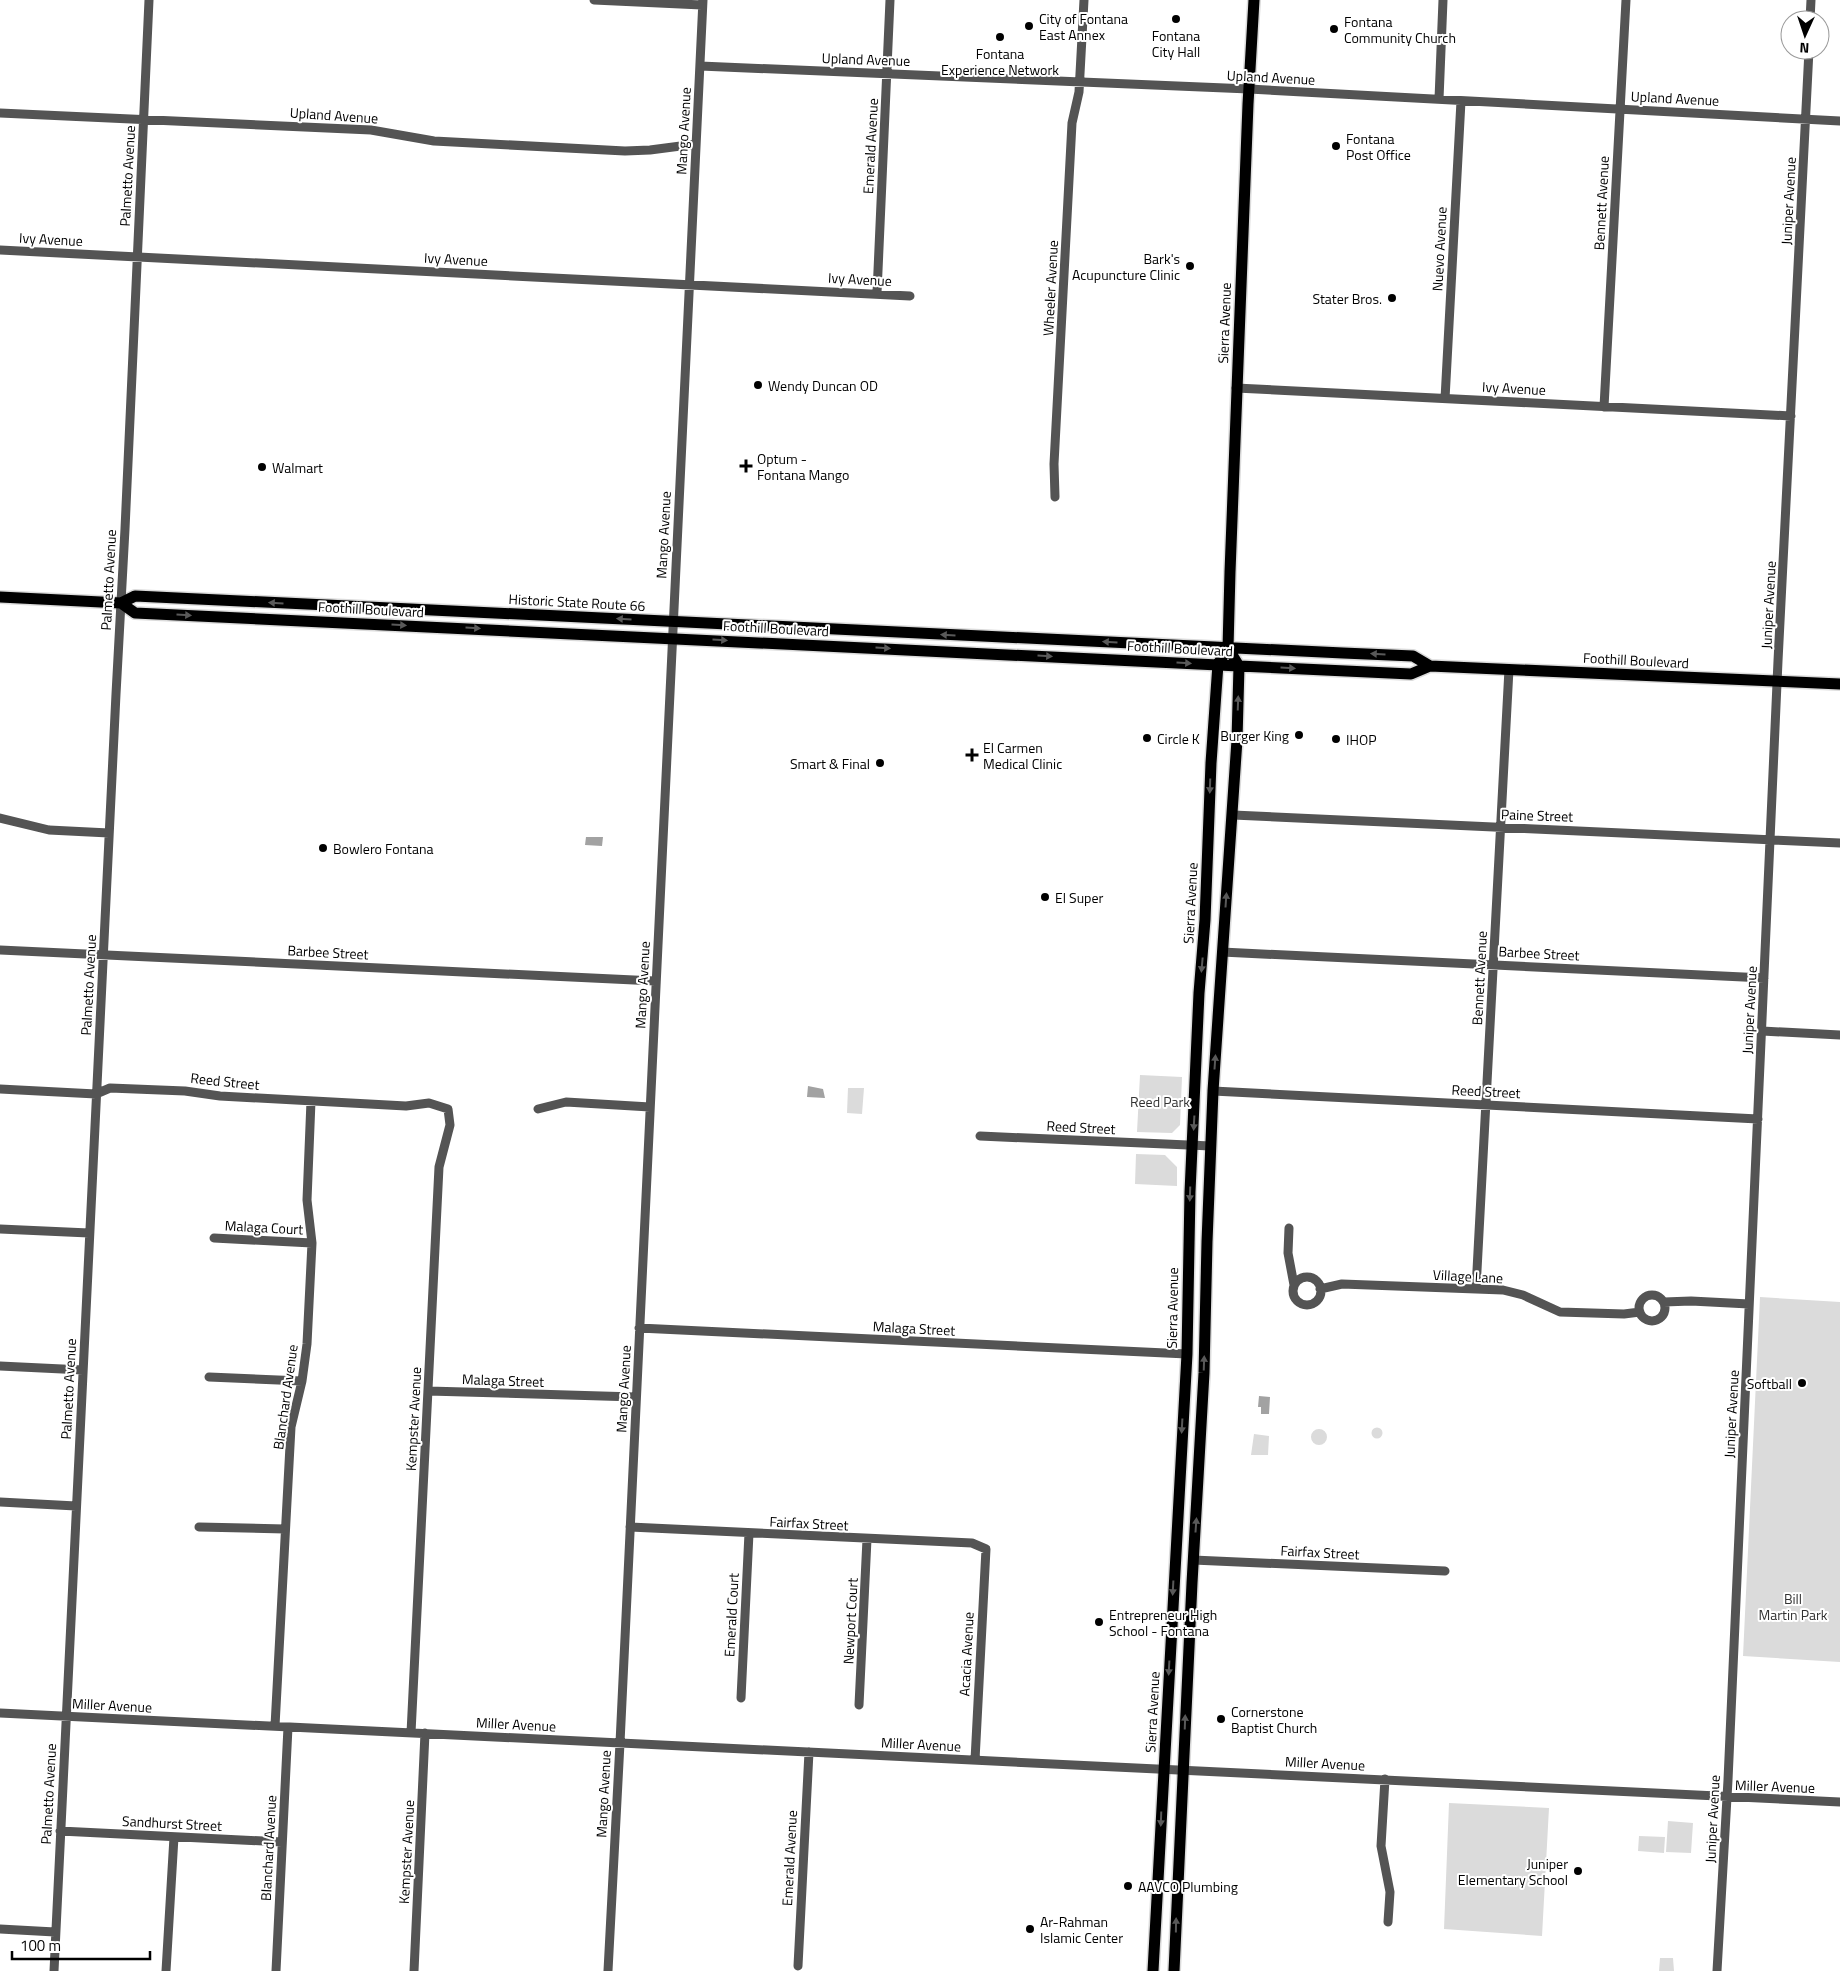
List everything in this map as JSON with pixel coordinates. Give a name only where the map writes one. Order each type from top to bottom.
[{"type":"main road","name":"Sierra Avenue","points":[[1153,1971],[1187,1354],[1188,1246],[1211,763],[1218,664],[1228,648],[1236,388],[1254,0]]},
{"type":"main road","name":"Foothill Boulevard","points":[[0,597],[121,603],[136,596],[480,613]]},
{"type":"main road","name":"Foothill Boulevard","points":[[121,603],[135,612],[1239,666],[1411,674],[1430,666],[1840,684]]},
{"type":"main road","points":[[424,626],[426,610]]},
{"type":"main road","name":"Historic State Route 66","points":[[480,613],[673,622]]},
{"type":"main road","name":"Foothill Boulevard","points":[[673,622],[1413,656],[1430,666]]},
{"type":"main road","points":[[1174,1971],[1193,1560],[1204,1373],[1211,1146],[1222,952],[1233,815],[1239,666],[1228,648]]},
{"type":"street","name":"Palmetto Avenue","points":[[54,1971],[149,0]]},
{"type":"street","points":[[594,0],[702,3]]},
{"type":"street","name":"Emerald Avenue","points":[[877,293],[890,0]]},
{"type":"street","name":"Wheeler Avenue","points":[[1054,497],[1054,464],[1071,133],[1079,82],[1084,0]]},
{"type":"street","points":[[1439,99],[1443,0]]},
{"type":"street","name":"Bennett Avenue","points":[[1604,407],[1626,0]]},
{"type":"street","name":"Mango Avenue","points":[[608,1971],[702,3]]},
{"type":"street","name":"Juniper Avenue","points":[[1717,1971],[1727,1798],[1809,60]]},
{"type":"street","name":"Upland Avenue","points":[[700,66],[887,72],[1249,89],[1840,121]]},
{"type":"street","name":"Nuevo Avenue","points":[[1445,398],[1461,100]]},
{"type":"street","name":"Upland Avenue","points":[[0,112],[371,130],[434,141],[625,151],[696,144]]},
{"type":"street","name":"Ivy Avenue","points":[[0,250],[910,296]]},
{"type":"street","name":"Ivy Avenue","points":[[1236,388],[1791,416]]},
{"type":"street","name":"Bennett Avenue","points":[[1476,1289],[1509,669]]},
{"type":"street","name":"Paine Street","points":[[1233,815],[1840,843]]},
{"type":"street","points":[[0,818],[49,830],[109,833]]},
{"type":"street","name":"Barbee Street","points":[[0,950],[656,981]]},
{"type":"street","name":"Barbee Street","points":[[1222,952],[1764,978]]},
{"type":"street","points":[[1762,1031],[1840,1035]]},
{"type":"street","name":"Reed Street","points":[[0,1090],[96,1094],[110,1088],[185,1091],[220,1096],[311,1101],[406,1106],[429,1104],[448,1109]]},
{"type":"street","name":"Reed Street","points":[[1214,1091],[1758,1119]]},
{"type":"street","name":"Blanchard Avenue","points":[[275,1726],[291,1427],[302,1381],[307,1344],[312,1243],[307,1200],[311,1101]]},
{"type":"street","points":[[538,1108],[566,1102],[650,1107]]},
{"type":"street","name":"Kempster Avenue","points":[[411,1733],[439,1168],[450,1125],[448,1109]]},
{"type":"street","name":"Reed Street","points":[[980,1136],[1211,1146]]},
{"type":"street","points":[[1289,1228],[1288,1253],[1294,1285],[1294,1297],[1304,1305],[1313,1303],[1319,1297],[1320,1289],[1316,1281],[1308,1278],[1300,1279],[1294,1285]]},
{"type":"street","points":[[0,1229],[89,1233]]},
{"type":"street","name":"Malaga Court","points":[[214,1238],[312,1243]]},
{"type":"street","name":"Village Lane","points":[[1320,1289],[1342,1284],[1503,1290],[1523,1295],[1560,1312],[1624,1314],[1640,1312]]},
{"type":"street","points":[[1649,1295],[1658,1296],[1664,1302],[1665,1309],[1659,1318],[1648,1320],[1640,1312],[1640,1304],[1649,1295]]},
{"type":"street","points":[[1664,1302],[1691,1301],[1750,1304]]},
{"type":"street","name":"Malaga Street","points":[[640,1328],[1187,1354]]},
{"type":"street","points":[[0,1366],[83,1370]]},
{"type":"street","points":[[209,1377],[302,1381]]},
{"type":"street","name":"Malaga Street","points":[[428,1391],[636,1397]]},
{"type":"street","points":[[0,1502],[76,1506]]},
{"type":"street","points":[[199,1527],[285,1529]]},
{"type":"street","name":"Fairfax Street","points":[[630,1527],[972,1543],[986,1549]]},
{"type":"street","name":"Emerald Court","points":[[741,1698],[749,1533]]},
{"type":"street","name":"Newport Court","points":[[859,1704],[867,1539]]},
{"type":"street","name":"Acacia Avenue","points":[[974,1760],[986,1549]]},
{"type":"street","name":"Fairfax Street","points":[[1193,1560],[1445,1571]]},
{"type":"street","name":"Miller Avenue","points":[[0,1713],[1840,1802]]},
{"type":"street","name":"Blanchard Avenue","points":[[276,1971],[288,1727]]},
{"type":"street","name":"Kempster Avenue","points":[[414,1971],[425,1734]]},
{"type":"street","name":"Emerald Avenue","points":[[798,1966],[809,1752]]},
{"type":"street","points":[[1385,1780],[1381,1846],[1390,1892],[1388,1922]]},
{"type":"street","name":"Sandhurst Street","points":[[60,1831],[282,1842]]},
{"type":"street","points":[[166,1971],[174,1837]]},
{"type":"street","points":[[0,1928],[55,1932]]},
{"type":"green space","name":"Reed Park","points":[[1140,1075],[1182,1077],[1180,1125],[1172,1133],[1137,1132]]},
{"type":"green space","points":[[848,1088],[864,1088],[862,1114],[847,1113]]},
{"type":"green space","points":[[1136,1154],[1165,1155],[1177,1167],[1177,1186],[1135,1184]]},
{"type":"green space","name":"Bill Martin Park","points":[[1760,1297],[1840,1302],[1840,1662],[1743,1656]]},
{"type":"green space","points":[[1377,1427],[1383,1433],[1377,1439],[1371,1433]]},
{"type":"green space","points":[[1316,1429],[1322,1429],[1327,1434],[1325,1443],[1316,1445],[1311,1440],[1311,1434]]},
{"type":"green space","points":[[1254,1434],[1269,1436],[1268,1455],[1251,1455]]},
{"type":"green space","points":[[1449,1803],[1549,1808],[1542,1936],[1444,1929]]},
{"type":"green space","points":[[1668,1821],[1693,1823],[1691,1853],[1666,1852]]},
{"type":"green space","points":[[1639,1836],[1665,1837],[1664,1853],[1638,1851]]},
{"type":"green space","points":[[1660,1958],[1673,1958],[1674,1971],[1659,1971]]},
{"type":"shaded area","points":[[586,837],[603,837],[602,846],[585,845]]},
{"type":"shaded area","points":[[808,1086],[823,1089],[825,1098],[807,1097]]},
{"type":"shaded area","points":[[1259,1396],[1270,1397],[1269,1414],[1261,1414],[1261,1407],[1258,1407]]},
{"type":"place","name":"Fontana City Hall","points":[[1176,19]]},
{"type":"place","name":"City of Fontana East Annex","points":[[1029,26]]},
{"type":"place","name":"Fontana Community Church","points":[[1334,29]]},
{"type":"place","name":"Fontana Experience Network","points":[[1000,37]]},
{"type":"place","name":"Fontana Post Office","points":[[1336,146]]},
{"type":"place","name":"Bark's Acupuncture Clinic","points":[[1190,266]]},
{"type":"place","name":"Stater Bros.","points":[[1392,298]]},
{"type":"place","name":"Wendy Duncan OD","points":[[758,385]]},
{"type":"place","name":"Optum - Fontana Mango","points":[[746,466]]},
{"type":"place","name":"Walmart","points":[[262,467]]},
{"type":"place","name":"Burger King","points":[[1299,735]]},
{"type":"place","name":"Circle K","points":[[1147,738]]},
{"type":"place","name":"IHOP","points":[[1336,739]]},
{"type":"place","name":"El Carmen Medical Clinic","points":[[972,755]]},
{"type":"place","name":"Smart & Final","points":[[880,763]]},
{"type":"place","name":"Bowlero Fontana","points":[[323,848]]},
{"type":"place","name":"El Super","points":[[1045,897]]},
{"type":"place","name":"Softball","points":[[1802,1383]]},
{"type":"place","name":"Entrepreneur High School - Fontana","points":[[1099,1622]]},
{"type":"place","name":"Cornerstone Baptist Church","points":[[1221,1719]]},
{"type":"place","name":"Juniper Elementary School","points":[[1578,1871]]},
{"type":"place","name":"AAVCO Plumbing","points":[[1128,1886]]},
{"type":"place","name":"Ar-Rahman Islamic Center","points":[[1030,1929]]}]
